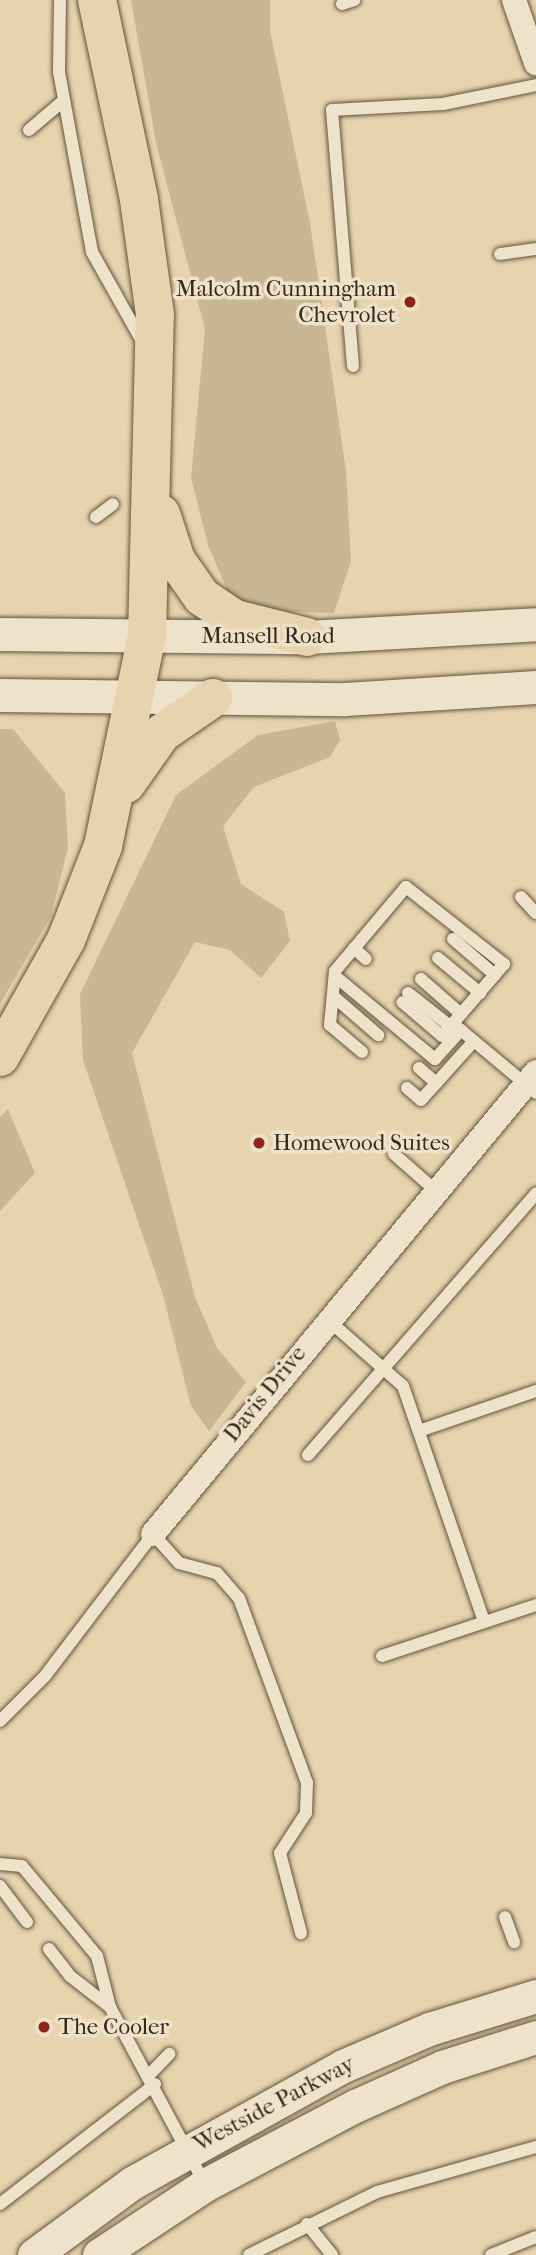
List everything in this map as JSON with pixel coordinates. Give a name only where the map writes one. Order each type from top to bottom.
[{"type":"highway","points":[[0,1057],[66,940],[116,805],[148,636],[158,387],[148,256],[97,0]]},
{"type":"highway","points":[[154,488],[176,560],[202,597],[235,619],[307,637]]},
{"type":"highway","points":[[116,805],[162,733],[213,698]]},
{"type":"main road","name":"Mansell Road","points":[[0,634],[307,637],[536,624]]},
{"type":"main road","points":[[0,695],[213,698],[445,694],[536,687]]},
{"type":"main road","points":[[445,694],[490,707],[536,704]]},
{"type":"main road","name":"Westside Parkway","points":[[34,2255],[186,2150],[343,2066],[440,2025],[536,1996]]},
{"type":"main road","name":"Westside Parkway","points":[[99,2255],[205,2185],[397,2085],[536,2038]]},
{"type":"street","points":[[514,0],[536,63]]},
{"type":"street","name":"Davis Drive","points":[[153,1534],[327,1320],[436,1191],[533,1083]]},
{"type":"lane","points":[[60,0],[62,102],[92,253],[139,335],[158,387]]},
{"type":"lane","points":[[353,366],[332,110],[443,104],[536,85]]},
{"type":"lane","points":[[29,130],[62,102]]},
{"type":"lane","points":[[500,254],[536,249]]},
{"type":"lane","points":[[96,517],[113,503]]},
{"type":"lane","points":[[335,976],[435,1059],[453,1026],[504,964],[407,887],[402,902],[386,911],[335,976],[330,1025],[362,1052]]},
{"type":"lane","points":[[522,897],[536,913]]},
{"type":"lane","points":[[386,911],[396,921]]},
{"type":"lane","points":[[368,932],[379,942]]},
{"type":"lane","points":[[451,942],[493,978]]},
{"type":"lane","points":[[351,953],[362,963]]},
{"type":"lane","points":[[438,958],[480,993]]},
{"type":"lane","points":[[421,979],[453,1026]]},
{"type":"lane","points":[[333,996],[378,1035]]},
{"type":"lane","points":[[405,997],[453,1026],[533,1083]]},
{"type":"lane","points":[[407,1088],[421,1100],[474,1041]]},
{"type":"lane","points":[[419,1068],[436,1083]]},
{"type":"lane","points":[[394,1154],[436,1191]]},
{"type":"lane","points":[[308,1455],[382,1367],[536,1194]]},
{"type":"lane","points":[[327,1320],[403,1386],[484,1621]]},
{"type":"lane","points":[[419,1431],[536,1391]]},
{"type":"lane","points":[[153,1534],[179,1563],[195,1567],[229,1584],[307,1783],[306,1813],[280,1853],[301,1933]]},
{"type":"lane","name":"Davis Drive","points":[[0,1721],[45,1676],[153,1534]]},
{"type":"lane","points":[[382,1656],[536,1605]]},
{"type":"lane","points":[[0,1864],[22,1866],[61,1907],[97,1956],[110,2007],[152,2079],[205,2185]]},
{"type":"lane","points":[[0,1886],[27,1922]]},
{"type":"lane","points":[[505,1917],[514,1942]]},
{"type":"lane","points":[[49,1950],[110,2007]]},
{"type":"lane","points":[[0,2204],[152,2079],[169,2054]]},
{"type":"lane","points":[[249,2255],[307,2224],[427,2175],[536,2147]]},
{"type":"lane","points":[[307,2224],[332,2255]]},
{"type":"lane","points":[[491,2255],[536,2238]]},
{"type":"shaded area","points":[[131,0],[270,0],[270,31],[310,223],[346,471],[351,561],[334,613],[251,611],[229,594],[208,545],[191,478],[205,329],[156,143]]},
{"type":"shaded area","points":[[335,721],[340,740],[330,757],[254,787],[223,826],[241,884],[284,912],[290,941],[261,978],[230,950],[195,942],[132,1053],[195,1297],[217,1348],[246,1382],[209,1431],[191,1406],[163,1295],[83,1060],[80,994],[176,795],[258,735]]},
{"type":"shaded area","points":[[0,729],[13,729],[65,793],[68,848],[51,916],[0,1004]]},
{"type":"shaded area","points":[[8,1109],[35,1173],[0,1211],[0,1117]]},
{"type":"place","name":"Malcolm Cunningham Chevrolet","points":[[410,302]]},
{"type":"place","name":"Homewood Suites","points":[[259,1143]]},
{"type":"place","name":"The Cooler","points":[[44,2027]]}]
